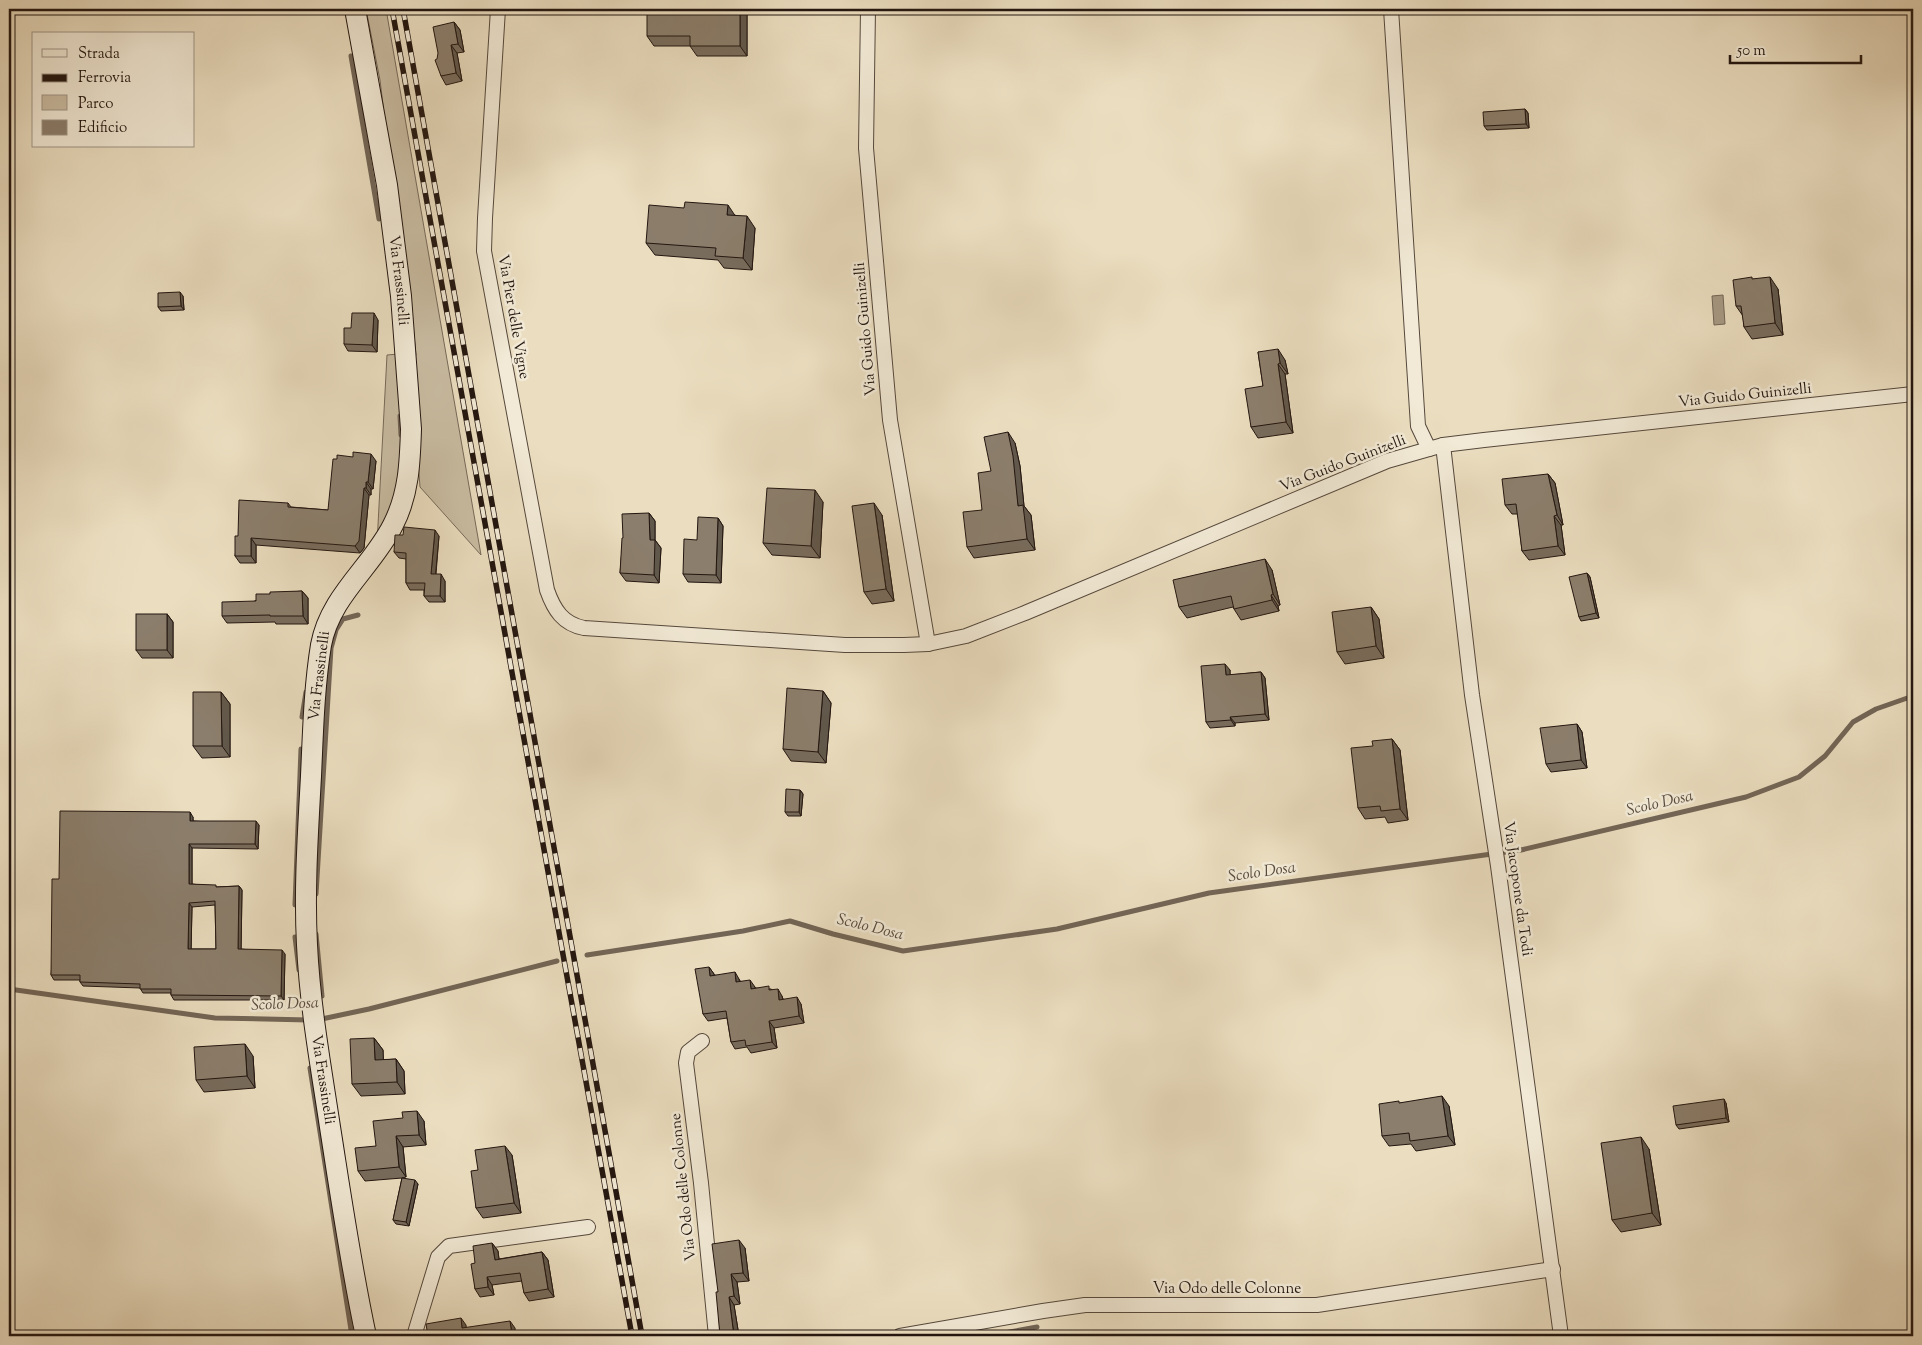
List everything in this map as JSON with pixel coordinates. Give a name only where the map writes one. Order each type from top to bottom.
[{"type":"street","name":"Via Frassinelli","points":[[355,9],[388,194],[401,296],[410,450],[408,483],[393,526],[340,598],[331,613],[321,644],[313,739],[307,860],[307,943],[314,1023],[355,1283],[366,1336]]},
{"type":"street","name":"Via Pier delle Vigne","points":[[498,9],[484,218],[484,252],[547,590],[552,604],[566,621]]},
{"type":"street","name":"Via Guido Guinizelli","points":[[868,9],[866,148],[890,420],[928,644]]},
{"type":"street","points":[[1391,9],[1418,426],[1428,449]]},
{"type":"street","name":"Via Guido Guinizelli","points":[[566,621],[574,626],[584,628],[845,645],[928,644],[947,641],[974,633],[1387,461],[1443,445],[1913,394]]},
{"type":"street","name":"Via Jacopone da Todi","points":[[1443,445],[1472,695],[1498,866],[1561,1336]]},
{"type":"street","name":"Via Odo delle Colonne","points":[[702,1042],[688,1052],[686,1063],[701,1183],[716,1336]]},
{"type":"street","points":[[414,1336],[438,1257],[449,1246],[588,1227]]},
{"type":"street","name":"Via Odo delle Colonne","points":[[900,1336],[1043,1310],[1085,1305],[1317,1305],[1553,1269]]},
{"type":"green space","points":[[366,9],[386,9],[481,555],[420,487],[411,370],[416,355],[410,294],[405,286],[380,80]]},
{"type":"green space","points":[[399,354],[406,472],[377,544],[387,355]]},
{"type":"shaded area","points":[[1723,295],[1725,324],[1714,325],[1712,296]]},
{"type":"building","points":[[647,9],[740,9],[740,46],[690,46],[690,36],[647,36]]},
{"type":"building","points":[[454,22],[458,44],[451,45],[456,73],[441,76],[435,60],[438,53],[433,27]]},
{"type":"building","points":[[1525,109],[1526,124],[1484,126],[1483,112]]},
{"type":"building","points":[[685,202],[728,205],[727,215],[747,216],[743,258],[715,256],[716,248],[646,243],[649,205],[684,208]]},
{"type":"building","points":[[1752,277],[1752,279],[1770,277],[1775,323],[1744,327],[1741,306],[1736,306],[1733,280]]},
{"type":"building","points":[[180,292],[181,306],[158,307],[158,293]]},
{"type":"building","points":[[352,313],[374,313],[372,345],[344,344],[344,328],[351,328]]},
{"type":"building","points":[[1278,349],[1280,363],[1278,364],[1286,422],[1251,427],[1245,389],[1263,386],[1258,352]]},
{"type":"building","points":[[1008,432],[1013,456],[1018,506],[1023,505],[1027,539],[967,547],[963,512],[982,510],[978,473],[991,471],[984,437]]},
{"type":"building","points":[[353,452],[371,454],[368,482],[366,482],[366,488],[364,488],[359,541],[355,546],[251,538],[251,556],[235,556],[235,536],[238,536],[239,500],[288,503],[288,507],[328,510],[333,459],[337,459],[337,455],[353,457]]},
{"type":"building","points":[[1548,474],[1557,515],[1554,516],[1558,546],[1522,551],[1516,504],[1505,505],[1502,479]]},
{"type":"building","points":[[767,488],[815,490],[811,546],[763,543]]},
{"type":"building","points":[[874,503],[886,589],[864,592],[852,506]]},
{"type":"building","points":[[649,513],[650,540],[655,540],[654,575],[620,573],[623,538],[622,514]]},
{"type":"building","points":[[698,517],[718,518],[716,575],[683,574],[684,539],[697,540]]},
{"type":"building","points":[[404,527],[435,530],[431,574],[441,574],[440,596],[424,596],[425,583],[406,583],[406,553],[394,552],[395,535],[403,535]]},
{"type":"building","points":[[1265,559],[1273,594],[1271,595],[1272,600],[1234,609],[1231,596],[1179,607],[1173,580]]},
{"type":"building","points":[[1587,573],[1596,613],[1579,617],[1569,577]]},
{"type":"building","points":[[302,591],[303,616],[222,616],[222,602],[256,601],[256,594]]},
{"type":"building","points":[[1371,607],[1376,646],[1337,652],[1332,612]]},
{"type":"building","points":[[136,614],[167,614],[167,650],[136,650]]},
{"type":"building","points":[[1225,664],[1226,675],[1261,672],[1265,714],[1230,717],[1231,720],[1206,722],[1201,666]]},
{"type":"building","points":[[787,688],[823,691],[818,752],[783,749]]},
{"type":"building","points":[[193,692],[221,692],[222,746],[193,746]]},
{"type":"building","points":[[1577,724],[1581,760],[1546,764],[1540,728]]},
{"type":"building","points":[[1392,739],[1400,809],[1381,811],[1380,806],[1358,808],[1351,748],[1373,746],[1372,741]]},
{"type":"building","points":[[786,789],[800,790],[799,812],[785,812]]},
{"type":"building","points":[[60,811],[190,812],[190,821],[256,821],[255,844],[189,844],[189,884],[216,885],[216,887],[239,886],[238,949],[282,950],[281,996],[171,995],[171,989],[140,989],[140,984],[80,982],[80,975],[51,975],[52,879],[59,879]],"holes":[[[215,901],[216,949],[188,949],[189,903]]]},
{"type":"building","points":[[709,967],[710,976],[735,972],[736,982],[750,980],[751,989],[769,986],[769,990],[778,989],[779,1000],[797,997],[799,1016],[769,1021],[772,1042],[746,1046],[745,1040],[731,1042],[726,1011],[703,1014],[695,969]]},
{"type":"building","points":[[374,1038],[375,1060],[396,1059],[397,1082],[352,1084],[350,1039]]},
{"type":"building","points":[[245,1044],[247,1076],[196,1080],[194,1047]]},
{"type":"building","points":[[1442,1096],[1448,1136],[1410,1141],[1409,1133],[1382,1136],[1379,1104],[1399,1101],[1399,1103]]},
{"type":"building","points":[[1724,1099],[1726,1118],[1676,1125],[1673,1106]]},
{"type":"building","points":[[417,1111],[419,1135],[396,1136],[399,1167],[358,1171],[355,1148],[376,1146],[373,1121],[403,1118],[402,1112]]},
{"type":"building","points":[[1641,1137],[1652,1213],[1612,1220],[1601,1143]]},
{"type":"building","points":[[505,1146],[514,1203],[476,1208],[471,1171],[478,1170],[475,1150]]},
{"type":"building","points":[[402,1178],[415,1180],[406,1222],[393,1220]]},
{"type":"building","points":[[739,1240],[743,1273],[731,1274],[734,1296],[729,1297],[734,1336],[720,1336],[716,1292],[718,1292],[712,1244]]},
{"type":"building","points":[[492,1243],[495,1260],[542,1252],[548,1289],[524,1293],[520,1273],[487,1277],[488,1287],[475,1289],[471,1264],[475,1263],[473,1246]]},
{"type":"building","points":[[461,1318],[462,1328],[510,1321],[512,1335],[428,1336],[426,1324]]},
{"type":"waterway","points":[[351,56],[379,219]]},
{"type":"waterway","points":[[400,416],[401,435]]},
{"type":"waterway","points":[[316,894],[331,648],[336,630],[343,619],[358,615]]},
{"type":"waterway","points":[[302,717],[306,692]]},
{"type":"waterway","name":"Scolo Dosa","points":[[587,955],[743,931],[790,921],[833,934],[903,951],[1057,929],[1209,893],[1521,850],[1746,797],[1799,777],[1825,756],[1853,722],[1876,709],[1913,696]]},
{"type":"waterway","points":[[295,905],[301,749]]},
{"type":"waterway","points":[[316,934],[322,996]]},
{"type":"waterway","points":[[295,937],[299,970]]},
{"type":"waterway","name":"Scolo Dosa","points":[[317,1020],[369,1009],[557,961]]},
{"type":"waterway","name":"Scolo Dosa","points":[[9,989],[215,1018],[309,1020]]},
{"type":"waterway","points":[[310,1068],[352,1336]]},
{"type":"waterway","points":[[987,1336],[1037,1327]]},
{"type":"railway","points":[[392,9],[632,1336]]},
{"type":"railway","points":[[403,9],[642,1336]]}]
